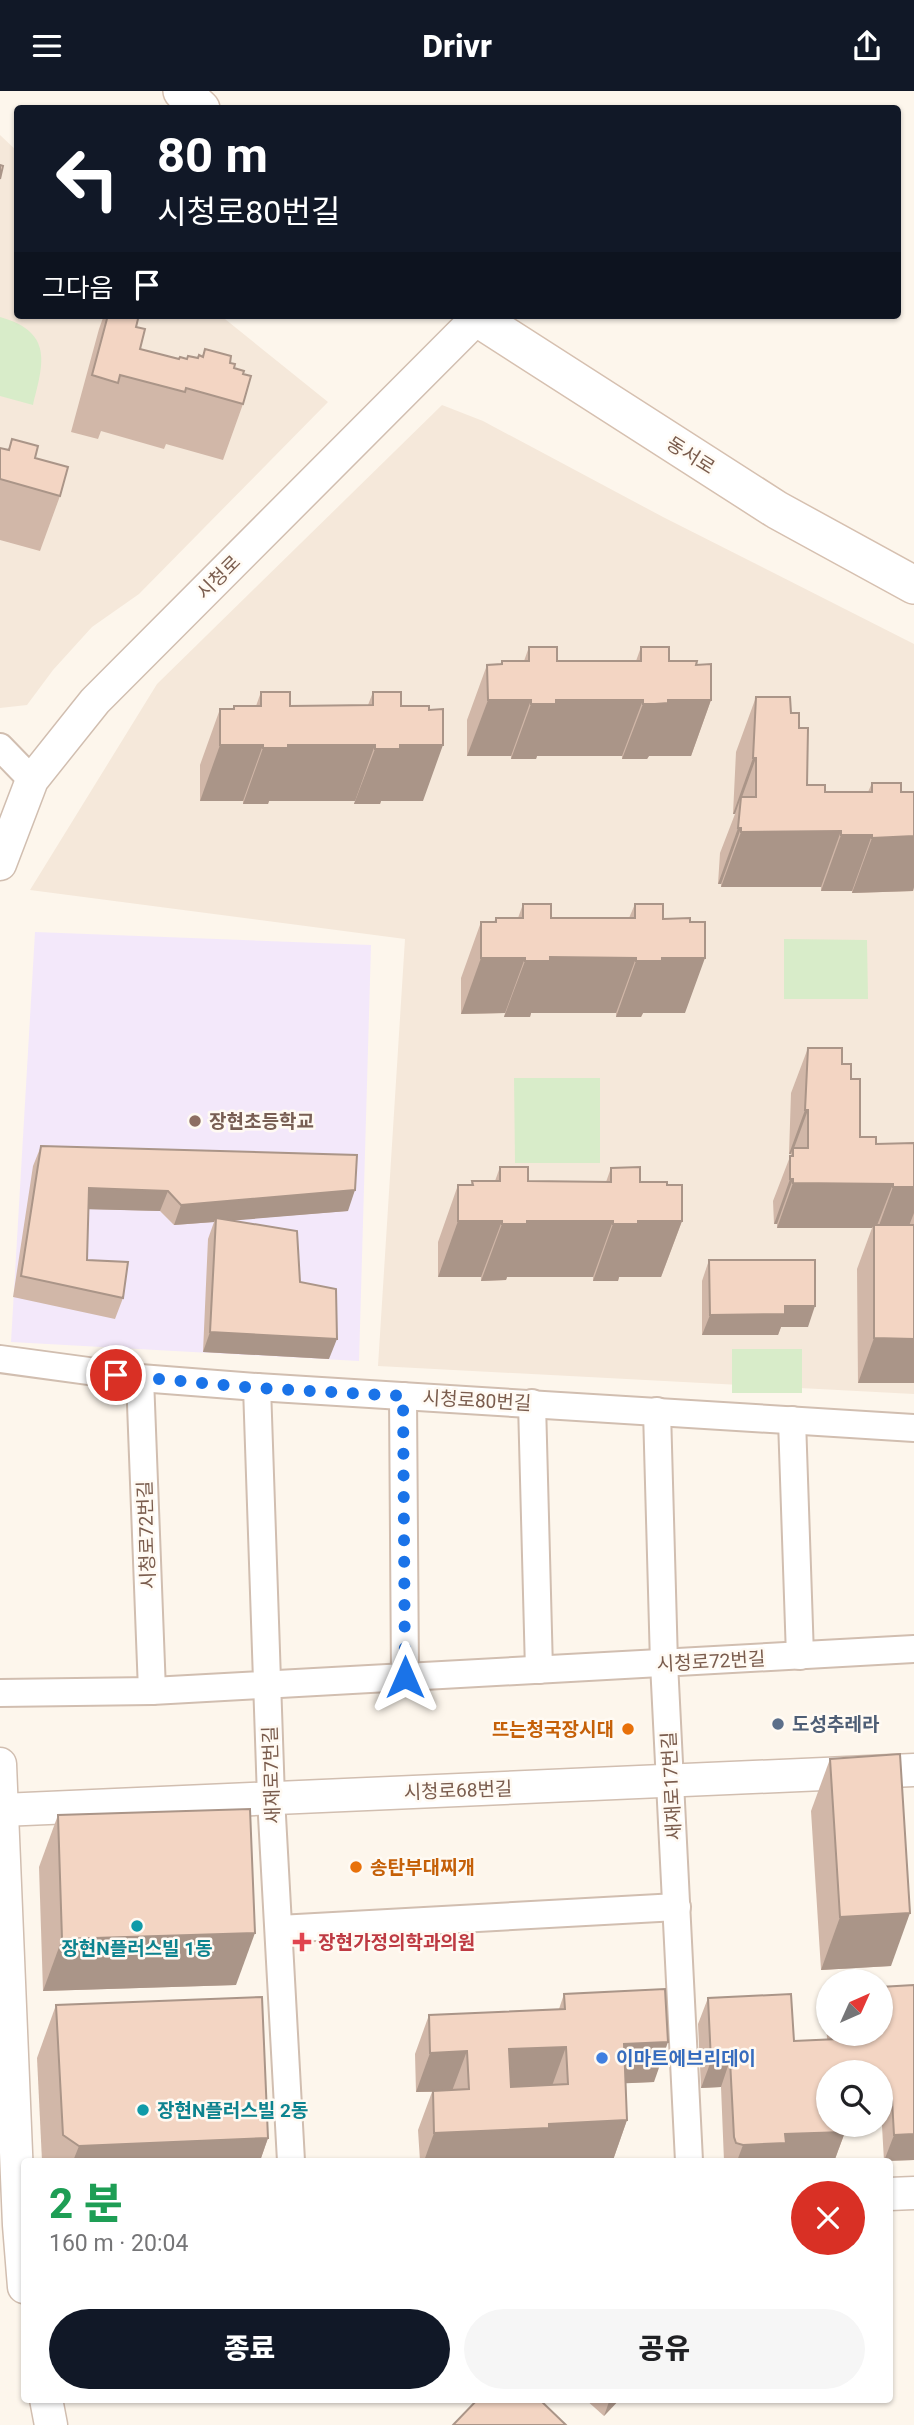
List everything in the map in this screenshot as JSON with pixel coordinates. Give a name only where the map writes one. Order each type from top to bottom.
[{"type":"main road","points":[[182,91],[197,105]]},
{"type":"main road","name":"동서로","points":[[480,319],[777,510],[914,585]]},
{"type":"street","name":"시청로","points":[[0,865],[32,780],[95,701],[472,319]]},
{"type":"street","points":[[0,747],[32,780]]},
{"type":"street","name":"시청로80번길","points":[[0,1360],[140,1378],[257,1388],[914,1428]]},
{"type":"street","name":"시청로72번길","points":[[140,1378],[152,1691]]},
{"type":"street","name":"새재로7번길","points":[[257,1388],[271,1798],[292,2158]]},
{"type":"street","points":[[403,1396],[405,1677]]},
{"type":"street","points":[[532,1403],[538,1670]]},
{"type":"street","name":"새재로17번길","points":[[657,1411],[664,1663],[690,2158]]},
{"type":"street","points":[[792,1420],[800,1655]]},
{"type":"street","name":"시청로72번길","points":[[0,1693],[269,1686],[914,1649]]},
{"type":"street","points":[[0,1764],[21,2204]]},
{"type":"street","name":"시청로68번길","points":[[2,1809],[914,1770]]},
{"type":"street","points":[[279,1929],[677,1907]]},
{"type":"street","points":[[893,2194],[914,2193]]},
{"type":"street","points":[[47,2403],[51,2425]]},
{"type":"shaded area","points":[[0,135],[14,148],[14,319],[225,319],[328,402],[139,594],[92,627],[53,670],[27,705],[0,708]]},
{"type":"shaded area","points":[[442,405],[483,421],[663,517],[914,644],[914,1394],[378,1366],[405,939],[30,890],[157,684]]},
{"type":"shaded area","name":"장현초등학교","points":[[35,932],[371,945],[359,1361],[11,1342]]},
{"type":"green space","points":[[0,317],[17,323],[37,340],[41,362],[33,405],[0,396]]},
{"type":"green space","points":[[784,939],[867,940],[868,999],[784,999]]},
{"type":"green space","points":[[514,1078],[600,1078],[600,1163],[515,1163]]},
{"type":"green space","points":[[732,1349],[802,1349],[802,1393],[732,1393]]},
{"type":"building","points":[[107,319],[138,319],[136,327],[145,329],[140,349],[187,359],[188,356],[203,357],[205,349],[231,356],[230,363],[235,364],[234,368],[251,376],[243,404],[186,388],[185,392],[120,375],[118,383],[92,375]]},
{"type":"building","points":[[12,439],[38,446],[35,458],[68,467],[60,496],[0,479],[0,448],[9,450]]},
{"type":"building","points":[[529,647],[557,647],[557,661],[641,661],[641,647],[669,647],[669,661],[711,664],[711,700],[668,700],[668,703],[643,704],[643,700],[556,700],[556,704],[531,704],[531,700],[488,700],[487,665],[502,664],[502,661],[529,661]]},
{"type":"building","points":[[261,692],[290,692],[290,706],[373,705],[373,692],[401,692],[401,706],[443,709],[443,745],[400,745],[400,749],[375,749],[375,745],[288,745],[288,748],[263,748],[263,745],[220,745],[220,709],[261,706]]},
{"type":"building","points":[[756,697],[790,697],[791,713],[799,713],[799,728],[808,728],[807,785],[825,785],[825,792],[872,792],[872,783],[901,783],[901,792],[914,792],[914,836],[872,838],[872,835],[841,835],[841,831],[741,832],[741,828],[738,828],[741,797],[756,797],[756,758],[753,758]]},
{"type":"building","points":[[523,904],[551,904],[551,918],[635,918],[635,904],[663,904],[663,919],[690,918],[690,922],[705,922],[705,958],[636,961],[636,958],[550,957],[550,961],[525,961],[525,958],[481,958],[481,922],[496,922],[496,918],[523,918]]},
{"type":"building","points":[[808,1048],[842,1048],[842,1064],[851,1064],[851,1079],[860,1079],[860,1137],[876,1137],[876,1144],[914,1143],[914,1187],[893,1187],[893,1184],[793,1183],[793,1179],[790,1179],[790,1156],[793,1156],[793,1148],[808,1148],[808,1110],[805,1110]]},
{"type":"building","points":[[41,1146],[357,1155],[355,1190],[181,1205],[168,1191],[89,1188],[87,1260],[128,1262],[123,1298],[21,1276]]},
{"type":"building","points":[[500,1167],[528,1167],[528,1181],[611,1182],[611,1168],[640,1167],[640,1182],[682,1185],[682,1221],[613,1224],[613,1221],[527,1221],[527,1224],[502,1224],[502,1221],[458,1221],[458,1185],[473,1185],[472,1181],[500,1181]]},
{"type":"building","points":[[216,1218],[297,1231],[300,1282],[336,1289],[337,1339],[210,1332]]},
{"type":"building","points":[[874,1225],[914,1225],[914,1339],[874,1338]]},
{"type":"building","points":[[709,1260],[815,1260],[815,1306],[785,1306],[785,1314],[710,1315]]},
{"type":"building","points":[[900,1754],[910,1913],[840,1917],[830,1759]]},
{"type":"building","points":[[250,1809],[255,1933],[62,1939],[58,1815]]},
{"type":"building","points":[[914,1985],[914,2134],[894,2135],[893,2060],[816,2060],[816,2133],[785,2134],[786,2143],[736,2143],[730,2060],[711,2061],[708,1998],[791,1994],[794,2041],[816,2040],[816,2046],[893,2046],[893,1986]]},
{"type":"building","points":[[665,1989],[668,2042],[624,2044],[627,2120],[549,2124],[549,2128],[434,2133],[433,2091],[469,2089],[467,2051],[430,2053],[429,2015],[565,2009],[564,1994]],"holes":[[[566,2047],[568,2084],[511,2087],[509,2049]]]},
{"type":"building","points":[[262,1997],[268,2138],[79,2146],[63,2135],[56,2005]]},
{"type":"building","points":[[474,2403],[543,2403],[566,2425],[453,2425]]},
{"type":"place","name":"장현초등학교","points":[[195,1121]]},
{"type":"place","name":"도성추레라","points":[[778,1724]]},
{"type":"place","name":"뜨는청국장시대","points":[[628,1729]]},
{"type":"place","name":"송탄부대찌개","points":[[356,1867]]},
{"type":"place","name":"장현N플러스빌 1동","points":[[137,1926]]},
{"type":"place","name":"장현가정의학과의원","points":[[302,1942]]},
{"type":"place","name":"이마트에브리데이","points":[[602,2058]]},
{"type":"place","name":"장현N플러스빌 2동","points":[[143,2110]]},
{"type":"route","points":[[116,1375],[257,1388],[403,1396],[405,1677]]}]
